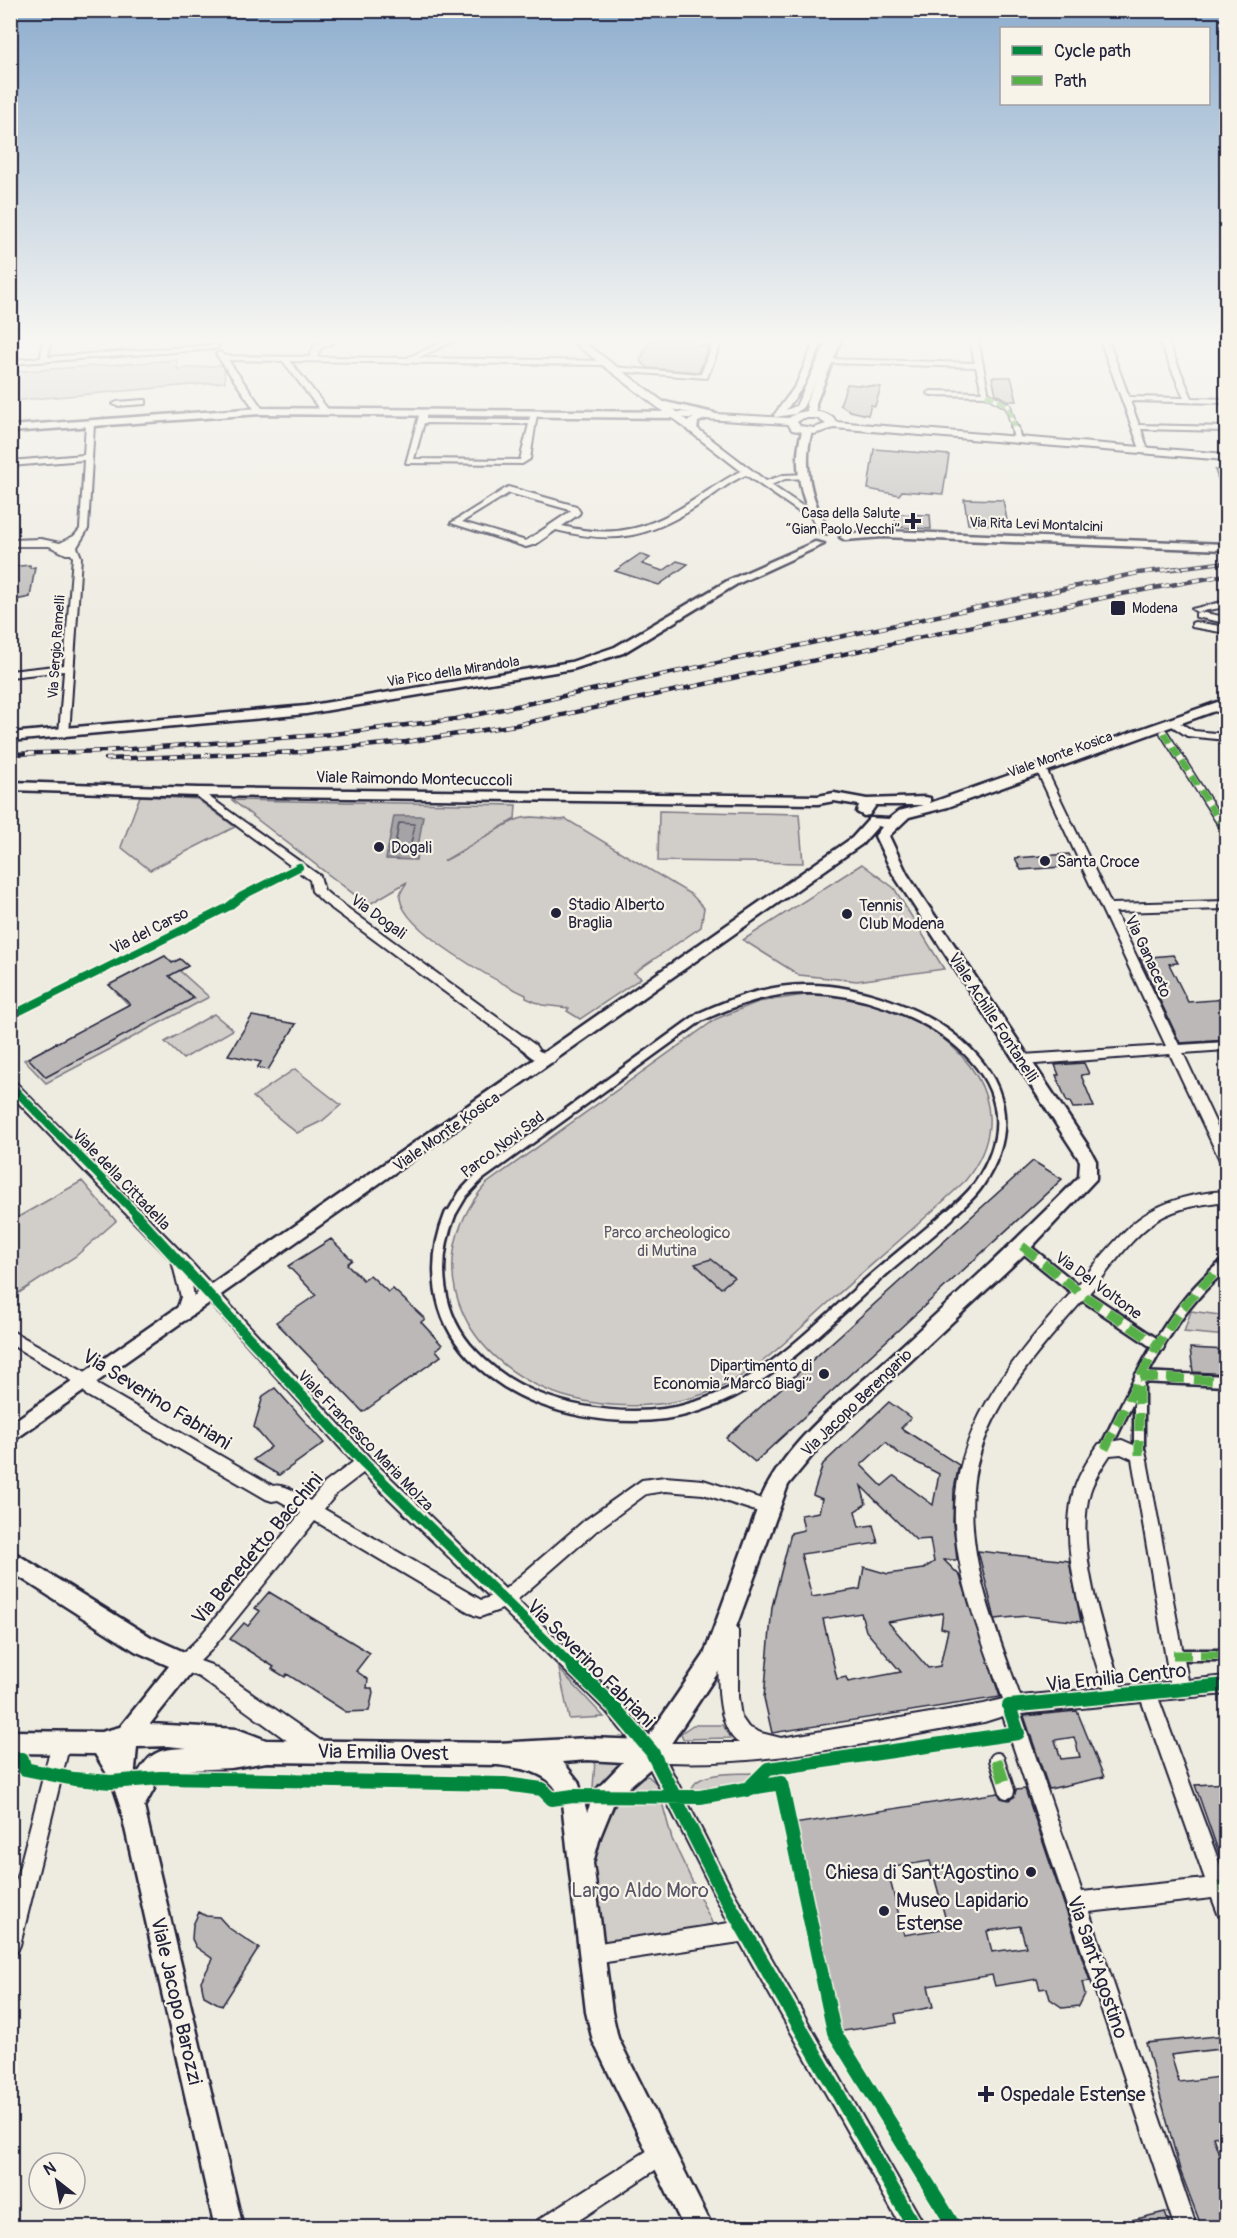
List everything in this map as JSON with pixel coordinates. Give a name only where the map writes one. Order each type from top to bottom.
[{"type":"main road","points":[[1080,444],[1227,457]]},
{"type":"street","name":"Via Sergio Ramelli","points":[[64,734],[76,561],[73,547],[84,529],[89,444]]},
{"type":"street","points":[[414,444],[409,461],[522,462],[526,459],[529,444]]},
{"type":"street","points":[[712,444],[747,472],[801,509]]},
{"type":"street","points":[[803,444],[805,476],[811,509],[825,531]]},
{"type":"street","points":[[1142,444],[1143,449]]},
{"type":"street","points":[[10,464],[89,457]]},
{"type":"street","points":[[555,527],[575,513],[574,509],[510,490],[502,492],[455,523],[526,544],[555,527],[591,536],[619,537],[639,533],[663,523],[747,472]]},
{"type":"street","points":[[765,484],[784,477],[805,476]]},
{"type":"street","points":[[825,531],[837,532],[845,537],[843,543],[834,546],[819,544],[813,536],[825,531]]},
{"type":"street","name":"Via Rita Levi Montalcini","points":[[845,537],[883,534],[934,535],[1227,547]]},
{"type":"street","points":[[62,546],[77,538]]},
{"type":"street","points":[[10,543],[38,542],[62,546],[76,561]]},
{"type":"street","name":"Via Pico della Mirandola","points":[[10,737],[64,734],[306,710],[573,665],[619,650],[733,582],[819,544]]},
{"type":"street","points":[[1197,616],[1227,604]]},
{"type":"street","points":[[1197,616],[1227,620]]},
{"type":"street","points":[[1197,616],[1227,630]]},
{"type":"street","points":[[10,674],[69,667]]},
{"type":"street","name":"Viale Monte Kosica","points":[[10,1435],[549,1059],[869,817],[879,800],[907,803],[938,798],[1227,694]]},
{"type":"street","name":"Viale Monte Kosica","points":[[869,817],[898,818],[943,804],[1227,703]]},
{"type":"street","points":[[1213,708],[1227,711]]},
{"type":"street","points":[[1173,722],[1191,734],[1227,737]]},
{"type":"street","points":[[1164,733],[1222,819],[1227,831]]},
{"type":"street","name":"Via Ganaceto","points":[[1041,769],[1227,1158]]},
{"type":"street","name":"Viale Raimondo Montecuccoli","points":[[10,786],[198,792],[818,800],[869,817]]},
{"type":"street","name":"Via Dogali","points":[[198,792],[316,879],[318,891],[327,899],[530,1048],[534,1054],[549,1059]]},
{"type":"street","points":[[892,801],[902,807],[898,818]]},
{"type":"street","name":"Viale Achille Fontanelli","points":[[869,817],[878,850],[900,873]]},
{"type":"street","name":"Viale Achille Fontanelli","points":[[898,818],[882,836],[900,873],[1088,1161]]},
{"type":"street","points":[[1108,908],[1227,905]]},
{"type":"street","name":"Parco Novi Sad","points":[[829,989],[890,1002],[933,1022],[973,1055],[990,1080],[996,1096],[1001,1135],[999,1148],[988,1173],[957,1206],[761,1376],[719,1400],[668,1415],[626,1418],[584,1414],[545,1403],[510,1385],[482,1364],[460,1338],[446,1311],[438,1282],[439,1253],[446,1224],[472,1183],[700,1017],[734,1001],[768,992],[829,989]]},
{"type":"street","points":[[1022,1060],[1227,1046]]},
{"type":"street","name":"Viale della Cittadella","points":[[10,1085],[176,1255],[211,1296]]},
{"type":"street","name":"Via Jacopo Berengario","points":[[652,1752],[706,1675],[729,1622],[768,1508],[781,1479],[814,1439],[1085,1185],[1089,1173],[1088,1161]]},
{"type":"street","name":"Via Sant'Agostino","points":[[1186,2228],[1018,1733],[1012,1706],[982,1613],[969,1560],[964,1518],[967,1471],[986,1418],[1080,1293],[1134,1230],[1149,1218],[1184,1202],[1227,1196]]},
{"type":"street","name":"Via Del Voltone","points":[[1022,1246],[1080,1293],[1159,1346]]},
{"type":"street","points":[[176,1255],[187,1288],[187,1305],[183,1315]]},
{"type":"street","points":[[1225,1265],[1227,1277]]},
{"type":"street","points":[[1115,1695],[1092,1624],[1079,1527],[1081,1498],[1085,1484],[1140,1377],[1159,1346],[1192,1298],[1225,1265]]},
{"type":"street","name":"Viale Francesco Maria Molza","points":[[211,1296],[364,1463],[503,1601]]},
{"type":"street","name":"Via Severino Fabriani","points":[[10,1336],[87,1381],[92,1390],[262,1489],[272,1494],[280,1492],[480,1609],[503,1601],[612,1705],[652,1752]]},
{"type":"street","points":[[1140,1377],[1227,1382]]},
{"type":"street","points":[[1140,1377],[1137,1408],[1139,1455],[1173,1655],[1182,1688]]},
{"type":"street","points":[[1105,1449],[1122,1447],[1139,1455]]},
{"type":"street","name":"Via Benedetto Bacchini","points":[[186,1663],[204,1645],[331,1488],[364,1463]]},
{"type":"street","points":[[503,1601],[632,1492],[652,1485],[703,1487],[768,1508]]},
{"type":"street","points":[[10,1559],[143,1644],[205,1671],[318,1752]]},
{"type":"street","points":[[729,1622],[728,1703],[732,1723],[745,1737],[773,1745],[798,1745]]},
{"type":"street","points":[[1173,1655],[1227,1655]]},
{"type":"street","points":[[121,1776],[127,1736],[186,1663]]},
{"type":"street","name":"Via Emilia Centro","points":[[798,1745],[984,1713],[1012,1706],[1147,1691],[1227,1685]]},
{"type":"street","points":[[1147,1691],[1222,1886],[1227,1909]]},
{"type":"street","name":"Via Emilia Ovest","points":[[101,1743],[127,1736],[210,1737],[237,1740],[267,1751]]},
{"type":"street","points":[[10,1742],[101,1743],[121,1776]]},
{"type":"street","points":[[10,1945],[61,1743]]},
{"type":"street","points":[[498,1754],[555,1749],[712,1754],[798,1745]]},
{"type":"street","name":"Via Emilia Ovest","points":[[132,1806],[152,1770],[163,1760],[231,1757],[267,1751],[498,1754]]},
{"type":"street","points":[[581,1863],[588,1836],[605,1797],[615,1784],[652,1752]]},
{"type":"street","points":[[652,1752],[744,1931],[915,2228]]},
{"type":"street","points":[[498,1754],[539,1760],[552,1766],[562,1775],[573,1796],[599,2012],[606,2041],[699,2228]]},
{"type":"street","points":[[997,1760],[1007,1791]]},
{"type":"street","name":"Viale Jacopo Barozzi","points":[[121,1776],[132,1806],[229,2228]]},
{"type":"street","points":[[1076,1903],[1222,1886]]},
{"type":"street","points":[[593,1954],[744,1931]]},
{"type":"street","points":[[546,2228],[661,2153]]},
{"type":"green space","points":[[140,796],[197,799],[235,827],[150,870],[121,847]]},
{"type":"green space","name":"Stadio Alberto Braglia","points":[[232,800],[516,805],[515,819],[444,861],[519,819],[532,817],[566,819],[692,895],[704,908],[701,927],[634,973],[641,978],[580,1019],[567,1011],[569,1008],[542,1005],[526,998],[526,995],[495,979],[434,940],[405,911],[400,896],[407,882],[368,905]]},
{"type":"green space","points":[[659,811],[799,814],[803,863],[658,861]]},
{"type":"green space","name":"Tennis Club Modena","points":[[862,864],[894,888],[944,969],[857,981],[799,975],[743,940]]},
{"type":"green space","points":[[165,956],[172,963],[180,959],[188,966],[180,971],[209,997],[46,1083],[24,1060],[129,1005],[109,985]]},
{"type":"green space","name":"Parco archeologico di Mutina","points":[[805,995],[847,998],[887,1007],[914,1019],[939,1035],[960,1054],[977,1076],[987,1100],[989,1126],[982,1153],[965,1181],[777,1350],[745,1374],[710,1392],[676,1401],[641,1406],[588,1402],[536,1385],[505,1366],[481,1342],[463,1314],[454,1283],[454,1251],[464,1217],[486,1184],[716,1019],[758,1002]]},
{"type":"green space","points":[[214,1014],[233,1030],[183,1059],[165,1042]]},
{"type":"green space","points":[[295,1069],[341,1105],[322,1121],[297,1133],[253,1097]]},
{"type":"green space","points":[[82,1181],[116,1221],[76,1256],[11,1298],[11,1221]]},
{"type":"green space","points":[[1191,1311],[1226,1316],[1226,1336],[1184,1332]]},
{"type":"green space","points":[[559,1669],[604,1717],[569,1719]]},
{"type":"green space","points":[[693,1725],[722,1725],[731,1735],[730,1738],[683,1739],[681,1733]]},
{"type":"green space","points":[[595,1760],[623,1761],[599,1788],[593,1788]]},
{"type":"green space","points":[[751,1773],[755,1777],[734,1788],[707,1792],[692,1789],[695,1783],[708,1776]]},
{"type":"green space","name":"Largo Aldo Moro","points":[[648,1776],[657,1784],[672,1839],[715,1929],[595,1947],[591,1887],[595,1857],[611,1813],[619,1799],[638,1780]]},
{"type":"water","points":[[394,816],[423,816],[416,860],[386,859]]},
{"type":"building","points":[[874,449],[949,455],[943,494],[902,491],[899,495],[868,489]]},
{"type":"building","points":[[1215,470],[1227,470],[1227,499],[1225,500]]},
{"type":"building","points":[[964,499],[1003,500],[1008,525],[968,524]]},
{"type":"building","name":"Casa della Salute “Gian Paolo Vecchi”","points":[[895,514],[930,515],[931,529],[896,527]]},
{"type":"building","points":[[640,554],[650,558],[642,564],[663,571],[677,561],[688,564],[659,585],[615,571]]},
{"type":"building","points":[[30,565],[30,568],[35,567],[30,597],[10,601],[10,567]]},
{"type":"building","name":"Santa Croce","points":[[1069,854],[1075,866],[1021,870],[1015,858]]},
{"type":"building","points":[[1173,955],[1178,963],[1169,964],[1188,1002],[1227,999],[1227,1040],[1180,1043],[1140,958]]},
{"type":"building","points":[[165,956],[172,963],[180,959],[188,966],[169,976],[194,998],[46,1077],[28,1058],[130,1004],[109,985]]},
{"type":"building","points":[[252,1016],[296,1024],[268,1070],[257,1068],[261,1062],[228,1055]]},
{"type":"building","points":[[1084,1063],[1089,1074],[1081,1075],[1094,1107],[1073,1108],[1070,1102],[1067,1102],[1056,1075],[1059,1075],[1055,1065]]},
{"type":"building","name":"Dipartimento di Economia “Marco Biagi”","points":[[1033,1161],[1062,1179],[755,1462],[726,1438]]},
{"type":"building","points":[[331,1239],[352,1260],[347,1264],[363,1280],[370,1275],[388,1292],[393,1289],[425,1319],[421,1322],[442,1345],[436,1350],[441,1356],[363,1412],[276,1322],[316,1295],[288,1266]]},
{"type":"building","points":[[711,1259],[734,1277],[721,1288],[695,1264]]},
{"type":"building","points":[[1190,1348],[1227,1350],[1227,1374],[1193,1372]]},
{"type":"building","points":[[275,1388],[324,1443],[279,1475],[253,1460],[271,1447],[254,1427],[263,1396]]},
{"type":"building","points":[[889,1402],[911,1418],[901,1428],[959,1465],[954,1489],[953,1524],[957,1560],[944,1560],[960,1576],[1000,1697],[772,1733],[764,1698],[772,1607],[791,1533],[804,1530],[801,1515],[819,1512],[822,1499],[813,1495],[823,1464]],"holes":[[[886,1442],[898,1453],[939,1474],[933,1505],[894,1476],[882,1486],[861,1465]],[[861,1486],[916,1540],[930,1539],[934,1562],[923,1569],[888,1574],[864,1567],[860,1589],[812,1597],[801,1554],[878,1543],[873,1525],[859,1527],[855,1511],[866,1504]],[[861,1613],[866,1631],[901,1672],[848,1682],[846,1677],[837,1679],[823,1619]],[[943,1613],[941,1628],[948,1630],[940,1666],[928,1668],[888,1622]]]},
{"type":"building","points":[[978,1551],[1069,1561],[1081,1622],[1026,1616],[995,1619]]},
{"type":"building","points":[[269,1592],[370,1653],[356,1671],[368,1679],[367,1688],[372,1688],[369,1711],[346,1712],[287,1674],[285,1677],[272,1669],[274,1667],[230,1639],[244,1623],[248,1626],[260,1611],[255,1608]]},
{"type":"building","points":[[1077,1711],[1104,1777],[1049,1789],[1024,1716]],"holes":[[[1074,1737],[1080,1757],[1061,1759],[1055,1740]]]},
{"type":"building","points":[[1227,1783],[1227,1876],[1195,1785]]},
{"type":"building","points":[[1025,1789],[1090,1981],[1082,1982],[1085,1994],[1079,2006],[1063,2008],[1050,1999],[1047,1988],[1040,1989],[1037,1979],[995,1986],[992,1975],[928,1986],[933,2007],[895,2014],[897,2023],[837,2032],[793,1824],[998,1793],[1001,1798],[1009,1800],[1014,1797],[1016,1790]],"holes":[[[930,1861],[948,1928],[904,1935],[887,1868]],[[1020,1926],[1026,1947],[992,1952],[987,1931]]]},
{"type":"building","points":[[199,1912],[206,1916],[219,1917],[229,1928],[259,1948],[222,2006],[204,1996],[201,1981],[213,1959],[196,1947],[192,1939],[193,1925]]},
{"type":"building","points":[[1227,2035],[1227,2048],[1171,2055],[1179,2082],[1227,2076],[1227,2134],[1213,2137],[1227,2177],[1227,2228],[1202,2228],[1180,2170],[1146,2043]]},
{"type":"building","points":[[1165,2212],[1171,2228],[1116,2228],[1116,2224]]},
{"type":"railway","points":[[1169,569],[1226,562]]},
{"type":"railway","points":[[10,754],[105,751],[333,734],[456,719],[1138,573],[1181,568]]},
{"type":"railway","points":[[106,759],[301,752],[406,742],[516,725],[1116,595],[1226,575]]},
{"type":"marked path","points":[[1164,733],[1226,831]]},
{"type":"marked path","points":[[1022,1246],[1080,1293],[1159,1346]]},
{"type":"marked path","points":[[1105,1449],[1157,1348],[1174,1321],[1191,1297],[1226,1264]]},
{"type":"marked path","points":[[1140,1377],[1226,1381]]},
{"type":"marked path","points":[[1139,1386],[1139,1455]]},
{"type":"marked path","points":[[1173,1655],[1226,1655]]},
{"type":"marked path","points":[[997,1760],[1007,1791]]},
{"type":"marked path","points":[[1219,1887],[1226,1885]]},
{"type":"cycle path","name":"Via del Carso","points":[[10,1016],[228,907],[242,896],[299,867]]},
{"type":"cycle path","points":[[10,1085],[182,1262],[364,1463],[612,1705],[652,1752],[723,1893],[915,2228]]},
{"type":"cycle path","points":[[747,1790],[768,1769],[1018,1733],[1009,1706],[1226,1685]]},
{"type":"cycle path","points":[[10,1759],[22,1759],[25,1769],[98,1782],[160,1778],[505,1784],[542,1789],[552,1799],[573,1796],[700,1797],[781,1783],[834,2032],[955,2228]]},
{"type":"place","name":"Casa della Salute “Gian Paolo Vecchi”","points":[[913,521]]},
{"type":"place","name":"Modena","points":[[1118,608]]},
{"type":"place","name":"Dogali","points":[[379,847]]},
{"type":"place","name":"Santa Croce","points":[[1045,861]]},
{"type":"place","name":"Stadio Alberto Braglia","points":[[556,913]]},
{"type":"place","name":"Tennis Club Modena","points":[[847,914]]},
{"type":"place","name":"Dipartimento di Economia “Marco Biagi”","points":[[824,1374]]},
{"type":"place","name":"Chiesa di Sant’Agostino","points":[[1031,1872]]},
{"type":"place","name":"Museo Lapidario Estense","points":[[884,1911]]},
{"type":"place","name":"Ospedale Estense","points":[[986,2094]]}]
